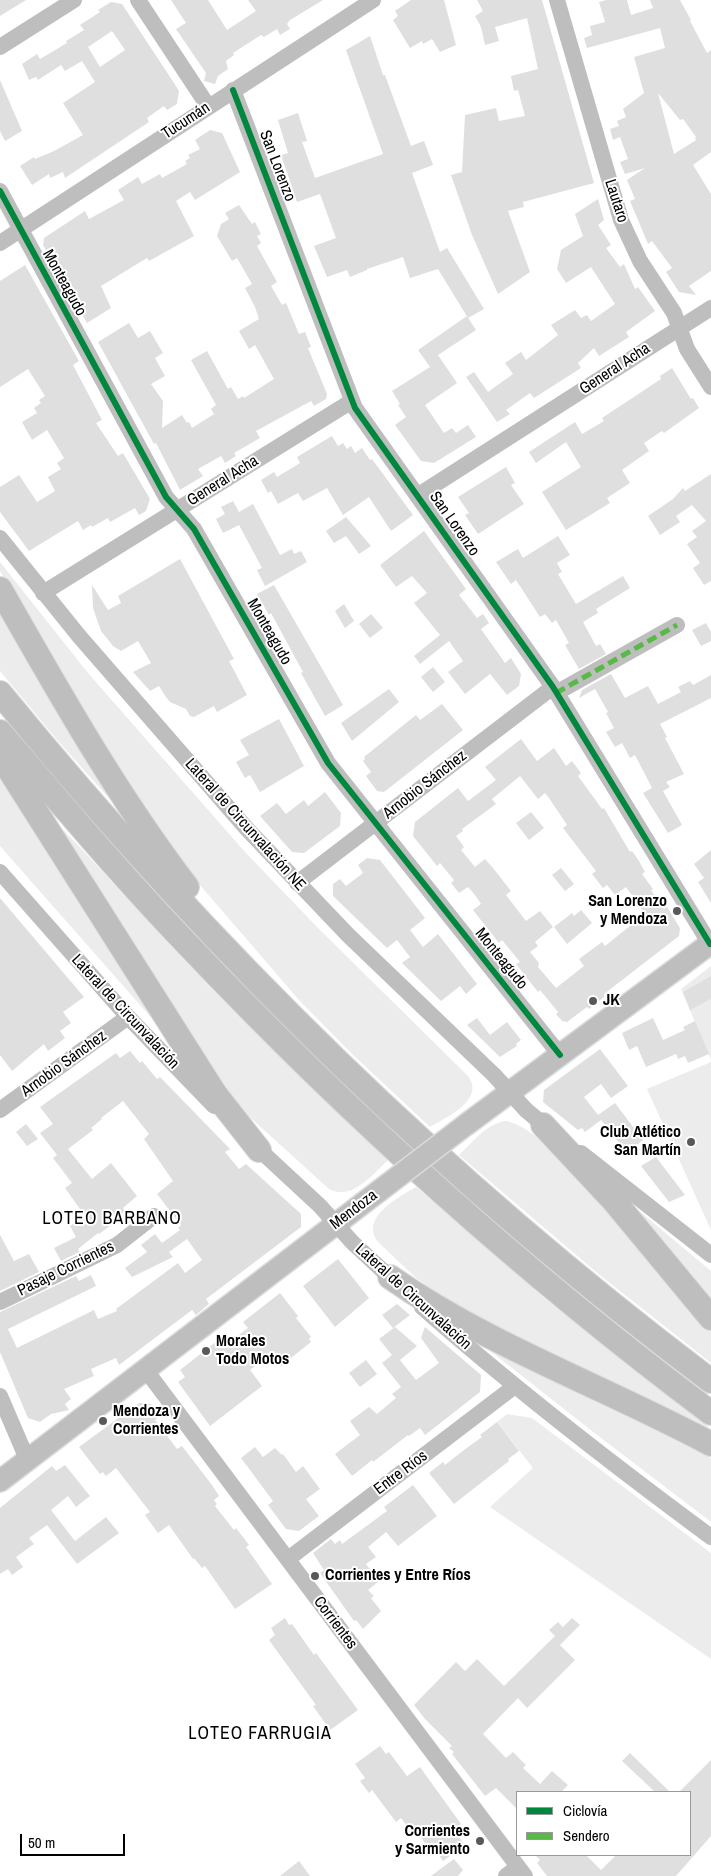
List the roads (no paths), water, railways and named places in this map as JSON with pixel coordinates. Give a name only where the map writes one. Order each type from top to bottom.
[{"type":"highway","points":[[0,589],[84,735],[136,817],[201,905],[278,1003]]},
{"type":"highway","points":[[0,693],[121,835],[278,1003],[373,1094],[485,1196],[624,1314],[711,1381]]},
{"type":"highway","points":[[0,732],[79,824],[185,942],[319,1077],[405,1159],[543,1280],[711,1413]]},
{"type":"highway","points":[[0,755],[215,1094],[259,1150]]},
{"type":"highway","points":[[543,1125],[614,1201],[711,1318]]},
{"type":"highway","points":[[390,1278],[431,1305],[490,1336],[711,1444]]},
{"type":"main road","name":"Mendoza","points":[[0,1481],[467,1124],[711,944]]},
{"type":"street","points":[[0,47],[74,0]]},
{"type":"street","points":[[138,0],[208,106]]},
{"type":"street","name":"Tucumán","points":[[0,243],[373,0]]},
{"type":"street","name":"Lautaro","points":[[557,0],[621,220],[640,261],[674,313],[687,349],[711,387]]},
{"type":"street","name":"San Lorenzo","points":[[233,90],[355,408],[554,690],[711,944]]},
{"type":"street","name":"Monteagudo","points":[[0,191],[166,498],[194,529],[328,763],[560,1055]]},
{"type":"street","name":"General Acha","points":[[417,496],[711,308]]},
{"type":"street","name":"General Acha","points":[[43,593],[352,401]]},
{"type":"street","name":"Lateral de Circunvalación NE","points":[[0,538],[43,593],[187,762],[297,883],[543,1125],[711,1255]]},
{"type":"street","name":"Arnobio Sánchez","points":[[297,883],[554,690],[677,625]]},
{"type":"street","name":"Lateral de Circunvalación","points":[[0,872],[128,1017],[259,1150],[320,1206],[352,1242],[390,1278],[515,1386],[652,1494],[711,1537]]},
{"type":"street","name":"Arnobio Sánchez","points":[[0,1110],[128,1017]]},
{"type":"street","name":"Pasaje Corrientes","points":[[0,1302],[117,1245],[154,1216]]},
{"type":"street","name":"Corrientes","points":[[145,1369],[288,1559],[516,1873]]},
{"type":"street","name":"Entre Ríos","points":[[288,1559],[515,1386]]},
{"type":"street","points":[[0,1396],[27,1459]]},
{"type":"place","name":"San Lorenzo y Mendoza","points":[[677,911]]},
{"type":"place","name":"JK","points":[[593,1001]]},
{"type":"place","name":"Club Atlético San Martín","points":[[691,1142]]},
{"type":"place","name":"Morales Todo Motos","points":[[206,1351]]},
{"type":"place","name":"Mendoza y Corrientes","points":[[103,1421]]},
{"type":"place","name":"Corrientes y Entre Ríos","points":[[315,1576]]},
{"type":"place","name":"Corrientes y Sarmiento","points":[[480,1841]]},
{"type":"district","name":"LOTEO BARBANO","points":[[112,1219]]},
{"type":"district","name":"LOTEO FARRUGIA","points":[[260,1734]]}]
